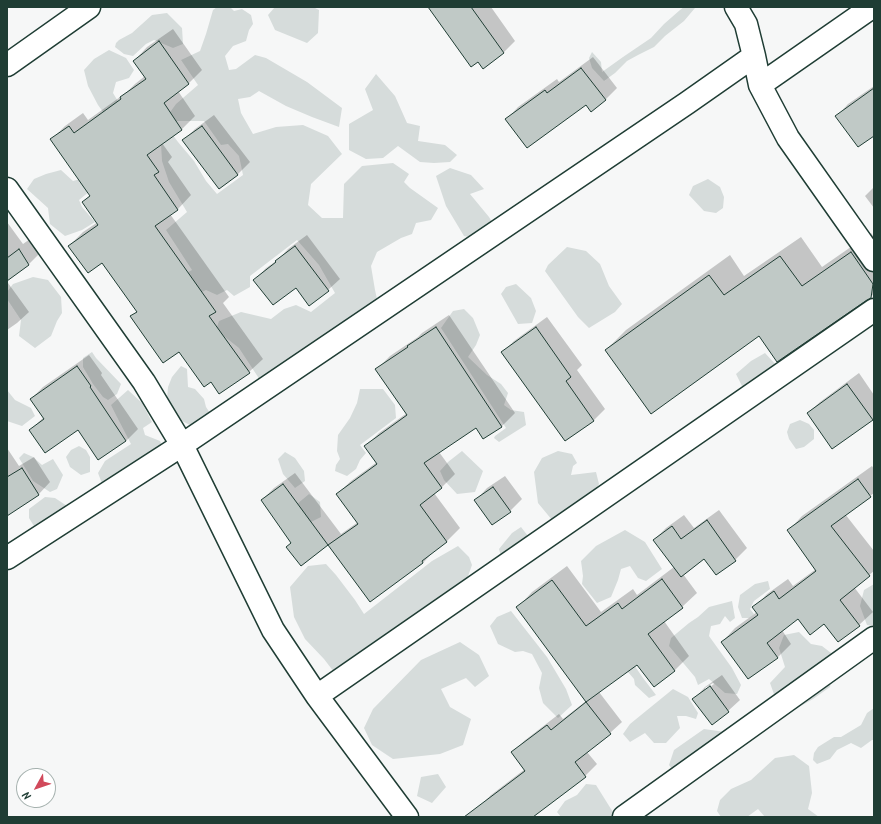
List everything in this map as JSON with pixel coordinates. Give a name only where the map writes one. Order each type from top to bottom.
[{"type":"street","points":[[7,64],[89,7]]},
{"type":"street","points":[[736,7],[746,24],[760,85],[788,138],[874,260]]},
{"type":"street","points":[[760,85],[872,7]]},
{"type":"street","points":[[7,558],[182,445],[680,108],[754,56]]},
{"type":"street","points":[[7,189],[144,382],[182,445],[272,630],[317,696],[407,817]]},
{"type":"street","points":[[317,696],[874,310]]},
{"type":"street","points":[[624,817],[874,638]]},
{"type":"shaded area","points":[[217,7],[230,7],[234,11],[242,9],[251,15],[253,24],[249,30],[246,41],[233,46],[225,56],[229,70],[236,69],[255,55],[266,58],[307,82],[342,108],[339,127],[286,106],[259,91],[250,97],[238,99],[241,113],[253,134],[276,127],[303,125],[328,136],[342,154],[311,184],[308,205],[322,218],[343,218],[344,184],[362,166],[393,163],[409,174],[404,182],[410,188],[438,208],[431,220],[416,223],[412,234],[401,238],[377,252],[371,266],[379,308],[257,389],[258,377],[239,348],[216,330],[219,321],[241,312],[271,319],[284,309],[296,305],[311,312],[335,293],[319,265],[297,240],[250,276],[250,287],[234,296],[227,290],[217,295],[206,290],[187,300],[175,279],[192,270],[166,230],[187,212],[169,182],[162,161],[161,144],[172,134],[194,161],[206,181],[217,194],[243,175],[239,156],[228,144],[221,145],[204,121],[172,121],[168,115],[176,104],[198,85],[181,60],[200,51],[213,10]]},
{"type":"shaded area","points":[[275,7],[313,7],[319,10],[318,33],[307,43],[275,30],[268,15]]},
{"type":"shaded area","points":[[684,7],[695,8],[684,21],[654,47],[627,61],[604,81],[592,68],[589,58],[592,52],[601,62],[602,72],[651,38],[664,24]]},
{"type":"shaded area","points":[[167,13],[182,28],[183,44],[173,48],[154,40],[146,44],[133,56],[124,54],[115,47],[119,40],[132,33],[152,15]]},
{"type":"shaded area","points":[[109,50],[126,58],[134,70],[129,78],[116,82],[113,93],[128,118],[114,127],[98,105],[88,86],[84,70],[94,59]]},
{"type":"shaded area","points":[[376,74],[395,96],[407,123],[420,126],[418,141],[445,145],[457,155],[450,162],[420,162],[398,146],[383,158],[366,159],[349,150],[349,124],[373,110],[365,89]]},
{"type":"shaded area","points":[[450,168],[471,175],[484,189],[470,194],[489,217],[499,234],[489,241],[464,236],[446,206],[436,176]]},
{"type":"shaded area","points":[[61,170],[73,181],[84,178],[90,191],[79,200],[82,207],[95,222],[82,230],[65,236],[50,224],[48,208],[27,189],[34,179]]},
{"type":"shaded area","points":[[708,179],[720,187],[724,197],[723,208],[716,213],[704,211],[689,195],[693,186]]},
{"type":"shaded area","points":[[567,247],[586,251],[600,264],[609,286],[622,304],[615,312],[589,328],[578,317],[545,271],[548,265]]},
{"type":"shaded area","points":[[33,277],[48,280],[61,297],[62,313],[51,336],[35,348],[19,336],[21,320],[7,299],[7,292],[13,284]]},
{"type":"shaded area","points":[[516,284],[531,298],[536,311],[532,323],[518,324],[501,294],[506,287]]},
{"type":"shaded area","points":[[464,309],[473,318],[480,335],[476,345],[468,357],[487,375],[501,384],[508,393],[504,405],[511,410],[524,412],[526,425],[499,442],[494,438],[495,436],[506,428],[441,328],[453,311]]},
{"type":"shaded area","points":[[92,352],[121,384],[117,394],[108,400],[103,397],[93,384],[83,367],[83,358]]},
{"type":"shaded area","points":[[765,353],[777,366],[745,388],[742,386],[736,374],[751,361]]},
{"type":"shaded area","points":[[181,366],[187,369],[188,387],[195,389],[204,399],[206,407],[216,422],[198,429],[180,420],[167,399],[168,387],[172,377]]},
{"type":"shaded area","points":[[360,389],[383,389],[395,405],[396,418],[360,445],[366,453],[360,460],[356,469],[347,476],[335,471],[336,465],[340,459],[337,451],[338,435],[350,418],[357,403]]},
{"type":"shaded area","points":[[7,390],[15,400],[31,408],[35,416],[22,426],[7,421]]},
{"type":"shaded area","points":[[128,390],[142,403],[152,422],[143,428],[145,435],[160,441],[166,454],[103,486],[98,473],[105,461],[131,444],[111,405]]},
{"type":"shaded area","points":[[800,420],[809,424],[814,430],[814,439],[804,447],[796,449],[789,439],[787,432],[790,424]]},
{"type":"shaded area","points":[[79,446],[86,450],[90,457],[90,472],[81,475],[70,467],[66,457],[71,450]]},
{"type":"shaded area","points":[[462,451],[483,471],[475,492],[457,494],[444,480],[440,471],[448,462]]},
{"type":"shaded area","points":[[558,451],[572,454],[577,463],[573,466],[571,475],[596,472],[599,484],[589,500],[557,526],[538,503],[534,472],[542,458]]},
{"type":"shaded area","points":[[285,452],[295,458],[304,471],[305,481],[295,488],[283,474],[278,459]]},
{"type":"shaded area","points":[[24,453],[33,457],[42,465],[53,459],[63,475],[57,489],[50,492],[33,481],[19,458]]},
{"type":"shaded area","points":[[309,494],[320,502],[321,517],[307,524],[291,509]]},
{"type":"shaded area","points":[[45,497],[55,498],[67,506],[64,523],[37,531],[29,518],[29,509]]},
{"type":"shaded area","points":[[521,527],[528,536],[501,556],[499,549],[512,533]]},
{"type":"shaded area","points":[[625,530],[645,542],[662,569],[646,581],[638,578],[630,566],[621,569],[611,597],[597,603],[582,584],[583,576],[581,561],[596,546]]},
{"type":"shaded area","points":[[458,546],[469,557],[472,565],[467,579],[471,595],[337,676],[324,659],[305,639],[294,617],[290,587],[308,566],[326,564],[355,600],[364,614],[432,561]]},
{"type":"shaded area","points":[[768,581],[770,589],[754,601],[750,609],[754,614],[749,618],[742,618],[738,607],[740,595],[755,584]]},
{"type":"shaded area","points":[[874,584],[874,626],[867,625],[860,606],[864,590]]},
{"type":"shaded area","points":[[732,601],[735,618],[730,622],[725,616],[720,624],[711,626],[709,636],[732,668],[741,685],[737,694],[725,693],[709,679],[698,685],[695,677],[669,646],[671,638],[709,607]]},
{"type":"shaded area","points":[[511,611],[547,657],[566,689],[572,705],[558,718],[543,703],[539,688],[542,673],[532,654],[523,651],[515,652],[498,644],[490,626],[497,617]]},
{"type":"shaded area","points":[[799,632],[811,644],[822,646],[835,656],[830,687],[792,711],[775,697],[770,683],[785,667],[779,648],[784,635]]},
{"type":"shaded area","points":[[460,642],[479,655],[489,676],[475,687],[466,678],[441,689],[450,707],[471,719],[463,745],[440,754],[393,759],[372,745],[364,728],[373,709],[421,660]]},
{"type":"shaded area","points":[[632,662],[656,695],[649,698],[635,685],[634,679],[622,665]]},
{"type":"shaded area","points":[[673,689],[688,697],[698,713],[696,719],[686,716],[677,716],[680,728],[666,743],[654,743],[645,733],[630,742],[623,734],[630,724]]},
{"type":"shaded area","points":[[874,708],[874,740],[861,748],[851,743],[837,750],[830,759],[817,764],[813,760],[814,753],[818,747],[834,737],[841,737],[861,725],[867,713]]},
{"type":"shaded area","points":[[704,729],[725,732],[681,782],[669,765],[674,750]]},
{"type":"shaded area","points":[[794,755],[809,766],[812,793],[808,809],[819,817],[765,817],[758,809],[747,817],[721,817],[717,811],[720,800],[731,789],[751,780],[775,758]]},
{"type":"shaded area","points":[[438,774],[446,787],[432,803],[417,796],[421,777]]},
{"type":"shaded area","points":[[586,784],[596,785],[616,817],[561,817],[557,812],[565,801],[577,795]]},
{"type":"building","points":[[428,7],[471,7],[504,53],[483,69],[478,62],[471,67]]},
{"type":"building","points":[[159,41],[189,84],[164,103],[182,130],[147,155],[159,172],[154,175],[178,210],[155,226],[216,312],[209,316],[250,373],[219,394],[211,382],[204,387],[179,352],[163,363],[130,316],[137,312],[102,263],[88,273],[68,246],[98,225],[82,202],[90,196],[50,139],[69,126],[74,133],[121,99],[120,97],[146,79],[133,61]]},
{"type":"building","points":[[581,68],[606,100],[591,112],[586,105],[527,148],[505,119],[545,90],[547,93]]},
{"type":"building","points":[[874,88],[874,136],[858,147],[835,116]]},
{"type":"building","points":[[202,126],[238,175],[219,189],[182,140]]},
{"type":"building","points":[[295,246],[329,291],[309,306],[296,288],[273,305],[253,280]]},
{"type":"building","points":[[19,249],[29,265],[7,281],[7,258]]},
{"type":"building","points":[[851,252],[873,284],[871,298],[777,362],[759,336],[651,414],[605,350],[709,275],[724,295],[780,256],[802,286]]},
{"type":"building","points":[[436,327],[502,427],[483,439],[476,428],[424,463],[442,488],[420,505],[447,542],[422,561],[423,563],[370,602],[328,545],[358,524],[336,494],[377,464],[364,446],[407,415],[375,369]]},
{"type":"building","points":[[536,327],[571,377],[566,381],[594,421],[565,441],[501,352]]},
{"type":"building","points":[[77,366],[126,441],[98,460],[78,430],[45,453],[29,430],[44,419],[30,399]]},
{"type":"building","points":[[847,384],[873,420],[832,449],[807,413]]},
{"type":"building","points":[[22,468],[39,495],[7,516],[7,477]]},
{"type":"building","points":[[858,479],[871,497],[831,526],[870,576],[840,600],[860,626],[838,642],[824,624],[810,635],[798,619],[767,643],[778,658],[748,679],[721,642],[758,615],[752,607],[774,591],[779,599],[816,571],[787,530]]},
{"type":"building","points":[[283,484],[328,545],[301,566],[286,547],[291,543],[261,500]]},
{"type":"building","points":[[493,487],[511,512],[492,525],[474,500]]},
{"type":"building","points":[[707,520],[736,561],[716,575],[704,559],[681,577],[653,540],[672,526],[681,539]]},
{"type":"building","points":[[662,579],[683,608],[648,634],[675,671],[654,687],[637,665],[586,702],[516,607],[552,580],[586,626],[618,603],[622,609]]},
{"type":"building","points":[[710,686],[729,712],[712,725],[692,699]]},
{"type":"building","points":[[586,702],[611,734],[575,762],[586,777],[533,817],[464,817],[525,771],[511,752],[547,725],[551,730]]}]
